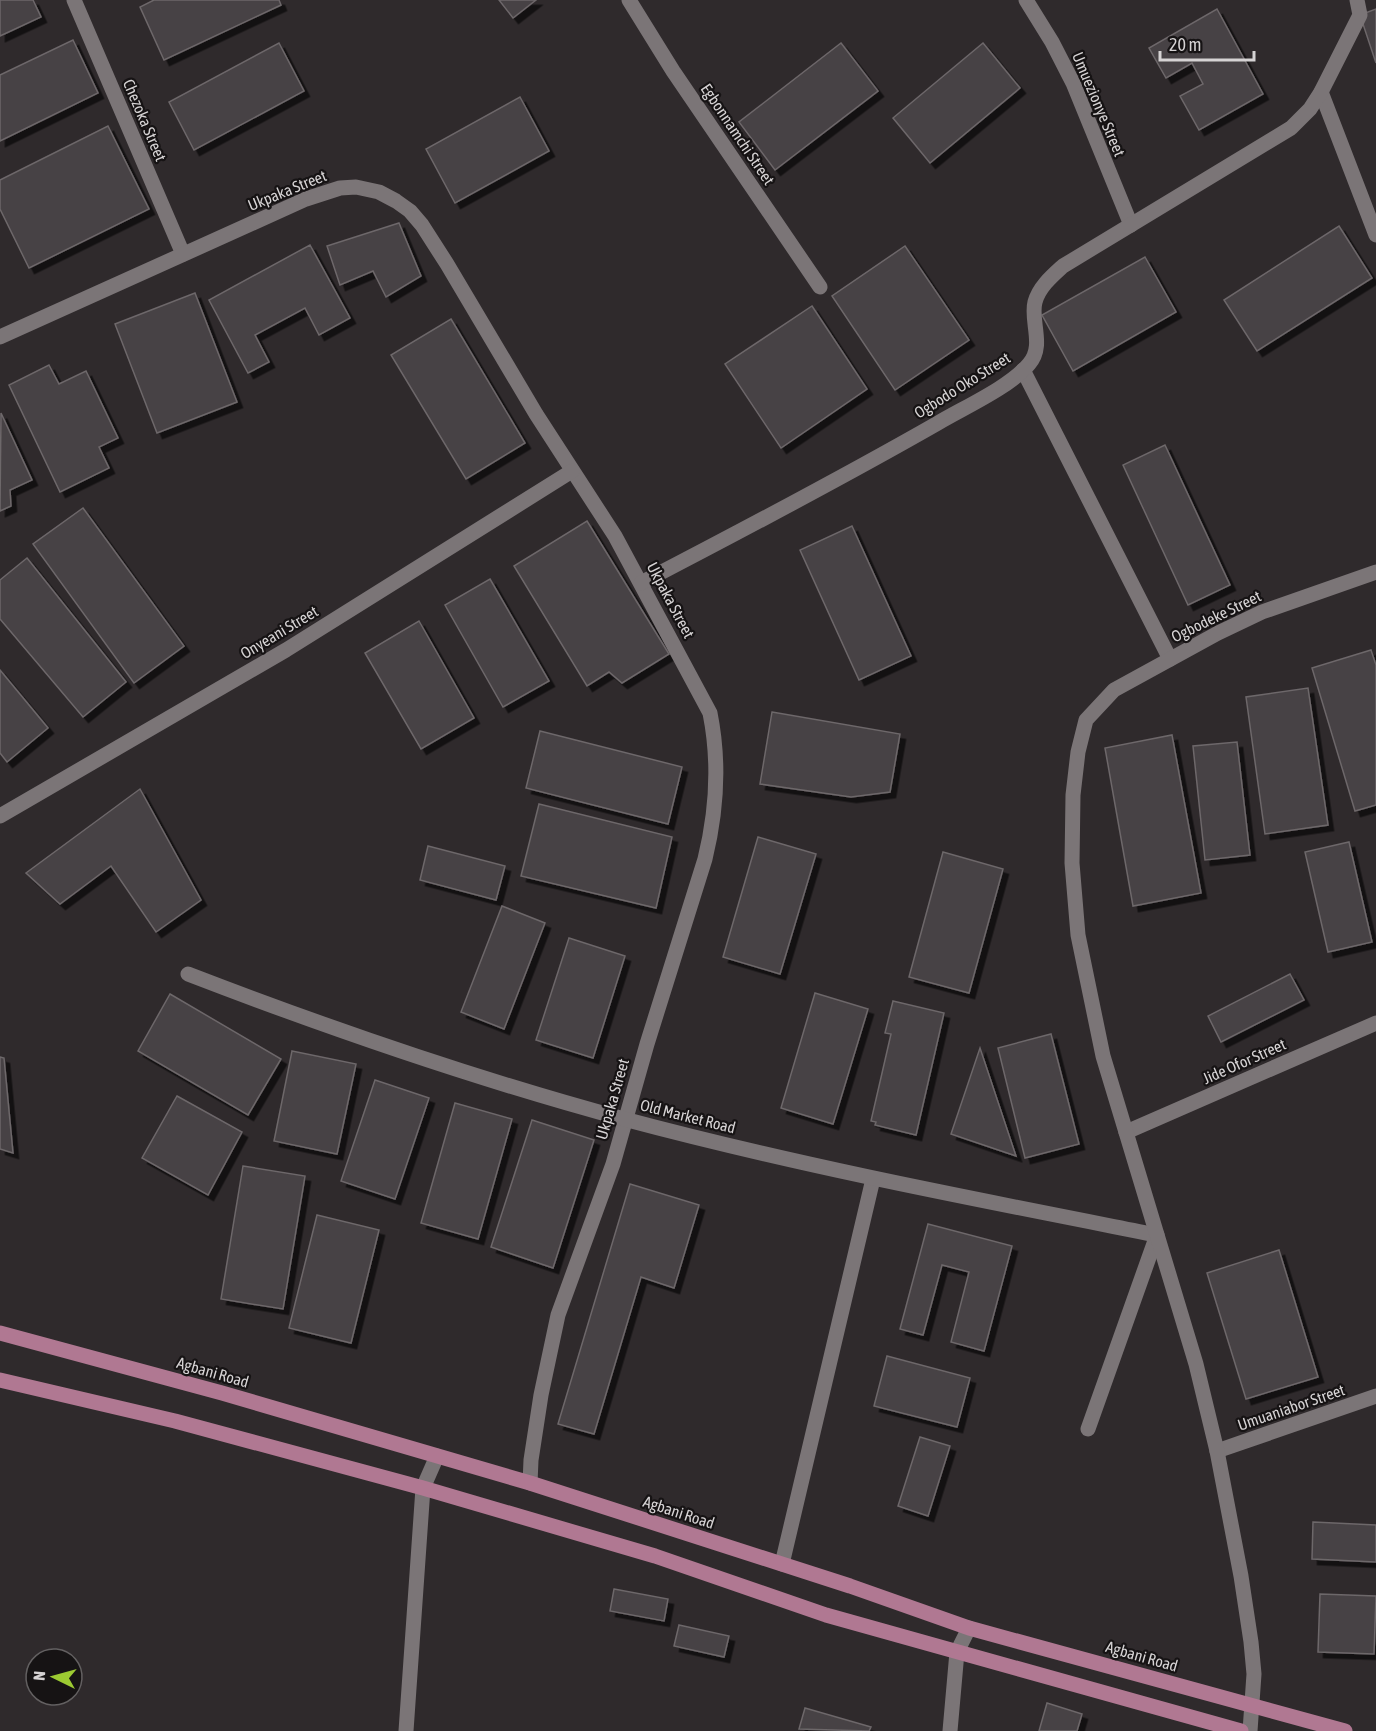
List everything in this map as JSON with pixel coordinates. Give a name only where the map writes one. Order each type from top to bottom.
[{"type":"main road","name":"Agbani Road","points":[[0,1333],[222,1393],[530,1483],[782,1564],[969,1628],[1345,1731]]},
{"type":"main road","points":[[0,1380],[175,1421],[423,1488],[655,1556],[826,1615],[1241,1731]]},
{"type":"street","name":"Chezoka Street","points":[[74,0],[183,254]]},
{"type":"street","name":"Egbonnamchi Street","points":[[629,0],[673,71],[819,287]]},
{"type":"street","name":"Umuezionye Street","points":[[1026,0],[1052,42],[1073,83],[1131,225]]},
{"type":"street","name":"Ogbodo Oko Street","points":[[641,583],[890,450],[997,389],[1023,370],[1031,362],[1037,343],[1035,302],[1046,282],[1063,266],[1292,128],[1322,92],[1360,15],[1357,0]]},
{"type":"street","points":[[1322,92],[1376,236]]},
{"type":"street","name":"Ukpaka Street","points":[[0,338],[306,199],[340,188],[356,187],[379,192],[410,211],[422,225],[572,471],[615,536],[711,713],[718,777],[712,831],[597,1212],[558,1315],[541,1395],[531,1460],[530,1483]]},
{"type":"street","points":[[1023,370],[1170,659]]},
{"type":"street","name":"Onyeani Street","points":[[0,816],[286,650],[572,471]]},
{"type":"street","name":"Ogbodeke Street","points":[[1126,1132],[1103,1056],[1078,935],[1072,863],[1073,795],[1078,752],[1086,720],[1114,690],[1218,633],[1262,612],[1376,572]]},
{"type":"street","name":"Old Market Road","points":[[188,974],[295,1015],[509,1086],[625,1119],[873,1179],[1157,1235]]},
{"type":"street","name":"Jide Ofor Street","points":[[1126,1132],[1376,1023]]},
{"type":"street","points":[[1126,1132],[1196,1364],[1217,1451],[1251,1642],[1254,1674],[1250,1731]]},
{"type":"street","points":[[782,1564],[873,1179]]},
{"type":"street","points":[[1088,1429],[1157,1235]]},
{"type":"street","name":"Umuaniabor Street","points":[[1217,1451],[1376,1396]]},
{"type":"street","points":[[406,1731],[423,1488],[437,1456]]},
{"type":"street","points":[[950,1731],[957,1652],[969,1628]]},
{"type":"building","points":[[0,0],[33,0],[41,17],[0,36]]},
{"type":"building","points":[[154,0],[279,0],[281,5],[164,60],[140,7]]},
{"type":"building","points":[[499,0],[536,0],[513,18]]},
{"type":"building","points":[[1217,9],[1263,94],[1199,130],[1180,96],[1203,84],[1192,63],[1166,78],[1149,48]]},
{"type":"building","points":[[1376,9],[1376,63],[1360,15]]},
{"type":"building","points":[[73,40],[98,93],[0,141],[0,75]]},
{"type":"building","points":[[279,43],[304,91],[194,150],[169,102]]},
{"type":"building","points":[[841,43],[878,91],[775,170],[739,122]]},
{"type":"building","points":[[983,43],[1020,88],[930,163],[893,118]]},
{"type":"building","points":[[520,97],[549,151],[455,203],[426,149]]},
{"type":"building","points":[[108,126],[149,209],[29,268],[0,209],[0,180]]},
{"type":"building","points":[[399,223],[421,276],[386,297],[373,271],[340,285],[327,246]]},
{"type":"building","points":[[1339,226],[1372,278],[1257,351],[1224,300]]},
{"type":"building","points":[[310,245],[350,318],[319,335],[305,308],[255,335],[269,362],[248,373],[209,300]]},
{"type":"building","points":[[905,246],[969,340],[895,390],[832,296]]},
{"type":"building","points":[[1145,257],[1176,312],[1073,371],[1042,315]]},
{"type":"building","points":[[195,293],[237,402],[157,433],[115,324]]},
{"type":"building","points":[[812,306],[867,389],[781,448],[725,364]]},
{"type":"building","points":[[451,319],[525,443],[466,479],[391,355]]},
{"type":"building","points":[[49,365],[59,384],[86,371],[118,438],[99,447],[109,468],[60,492],[9,385]]},
{"type":"building","points":[[1,413],[32,480],[10,490],[11,506],[0,511]]},
{"type":"building","points":[[1165,445],[1230,585],[1188,605],[1123,465]]},
{"type":"building","points":[[83,508],[184,646],[134,683],[33,544]]},
{"type":"building","points":[[587,521],[669,654],[622,683],[609,672],[587,686],[514,566]]},
{"type":"building","points":[[852,526],[911,656],[859,680],[800,550]]},
{"type":"building","points":[[27,558],[126,682],[83,717],[0,619],[0,580]]},
{"type":"building","points":[[490,579],[549,681],[503,707],[445,605]]},
{"type":"building","points":[[419,621],[474,718],[421,749],[365,653]]},
{"type":"building","points":[[1371,650],[1376,665],[1376,805],[1355,811],[1312,668]]},
{"type":"building","points":[[0,670],[48,728],[7,762],[0,753]]},
{"type":"building","points":[[1308,688],[1328,825],[1265,834],[1246,697]]},
{"type":"building","points":[[772,712],[900,734],[890,792],[851,797],[760,784]]},
{"type":"building","points":[[540,731],[682,767],[668,824],[526,788]]},
{"type":"building","points":[[1172,735],[1201,893],[1133,906],[1105,748]]},
{"type":"building","points":[[1237,742],[1250,855],[1205,860],[1193,746]]},
{"type":"building","points":[[140,789],[201,900],[156,932],[111,866],[60,904],[26,873]]},
{"type":"building","points":[[539,804],[672,837],[656,908],[521,876]]},
{"type":"building","points":[[758,837],[816,854],[780,974],[723,957]]},
{"type":"building","points":[[1349,842],[1372,942],[1328,952],[1305,852]]},
{"type":"building","points":[[428,846],[505,866],[496,900],[420,880]]},
{"type":"building","points":[[943,852],[1003,869],[969,993],[909,977]]},
{"type":"building","points":[[502,906],[545,923],[504,1029],[461,1012]]},
{"type":"building","points":[[569,938],[625,956],[593,1058],[536,1040]]},
{"type":"building","points":[[1290,974],[1304,1000],[1221,1042],[1208,1016]]},
{"type":"building","points":[[815,993],[868,1009],[833,1124],[781,1108]]},
{"type":"building","points":[[170,994],[281,1059],[248,1115],[138,1051]]},
{"type":"building","points":[[893,1001],[944,1013],[916,1135],[875,1125],[876,1122],[871,1121],[891,1034],[885,1033]]},
{"type":"building","points":[[1051,1034],[1079,1144],[1025,1158],[998,1048]]},
{"type":"building","points":[[980,1048],[1016,1156],[951,1134]]},
{"type":"building","points":[[292,1051],[356,1064],[337,1154],[274,1141]]},
{"type":"building","points":[[0,1057],[4,1058],[13,1153],[0,1149]]},
{"type":"building","points":[[375,1080],[429,1098],[395,1199],[341,1181]]},
{"type":"building","points":[[177,1096],[242,1132],[208,1195],[142,1158]]},
{"type":"building","points":[[455,1103],[512,1119],[478,1239],[421,1223]]},
{"type":"building","points":[[532,1120],[594,1140],[553,1268],[491,1247]]},
{"type":"building","points":[[243,1166],[305,1176],[283,1309],[221,1299]]},
{"type":"building","points":[[630,1184],[699,1205],[674,1288],[641,1277],[594,1434],[558,1424]]},
{"type":"building","points":[[317,1215],[379,1230],[351,1343],[289,1328]]},
{"type":"building","points":[[928,1224],[1012,1246],[984,1351],[951,1342],[969,1272],[942,1265],[923,1335],[900,1329]]},
{"type":"building","points":[[1279,1250],[1318,1377],[1246,1399],[1207,1273]]},
{"type":"building","points":[[887,1356],[970,1378],[957,1427],[874,1406]]},
{"type":"building","points":[[920,1437],[950,1446],[928,1516],[898,1506]]},
{"type":"building","points":[[1313,1522],[1376,1525],[1376,1562],[1312,1559]]},
{"type":"building","points":[[614,1589],[668,1599],[664,1621],[610,1611]]},
{"type":"building","points":[[1320,1594],[1376,1596],[1374,1654],[1318,1652]]},
{"type":"building","points":[[679,1625],[729,1636],[724,1657],[674,1646]]},
{"type":"building","points":[[1047,1703],[1082,1714],[1077,1731],[1039,1731]]},
{"type":"building","points":[[805,1708],[871,1727],[869,1731],[799,1729]]}]
